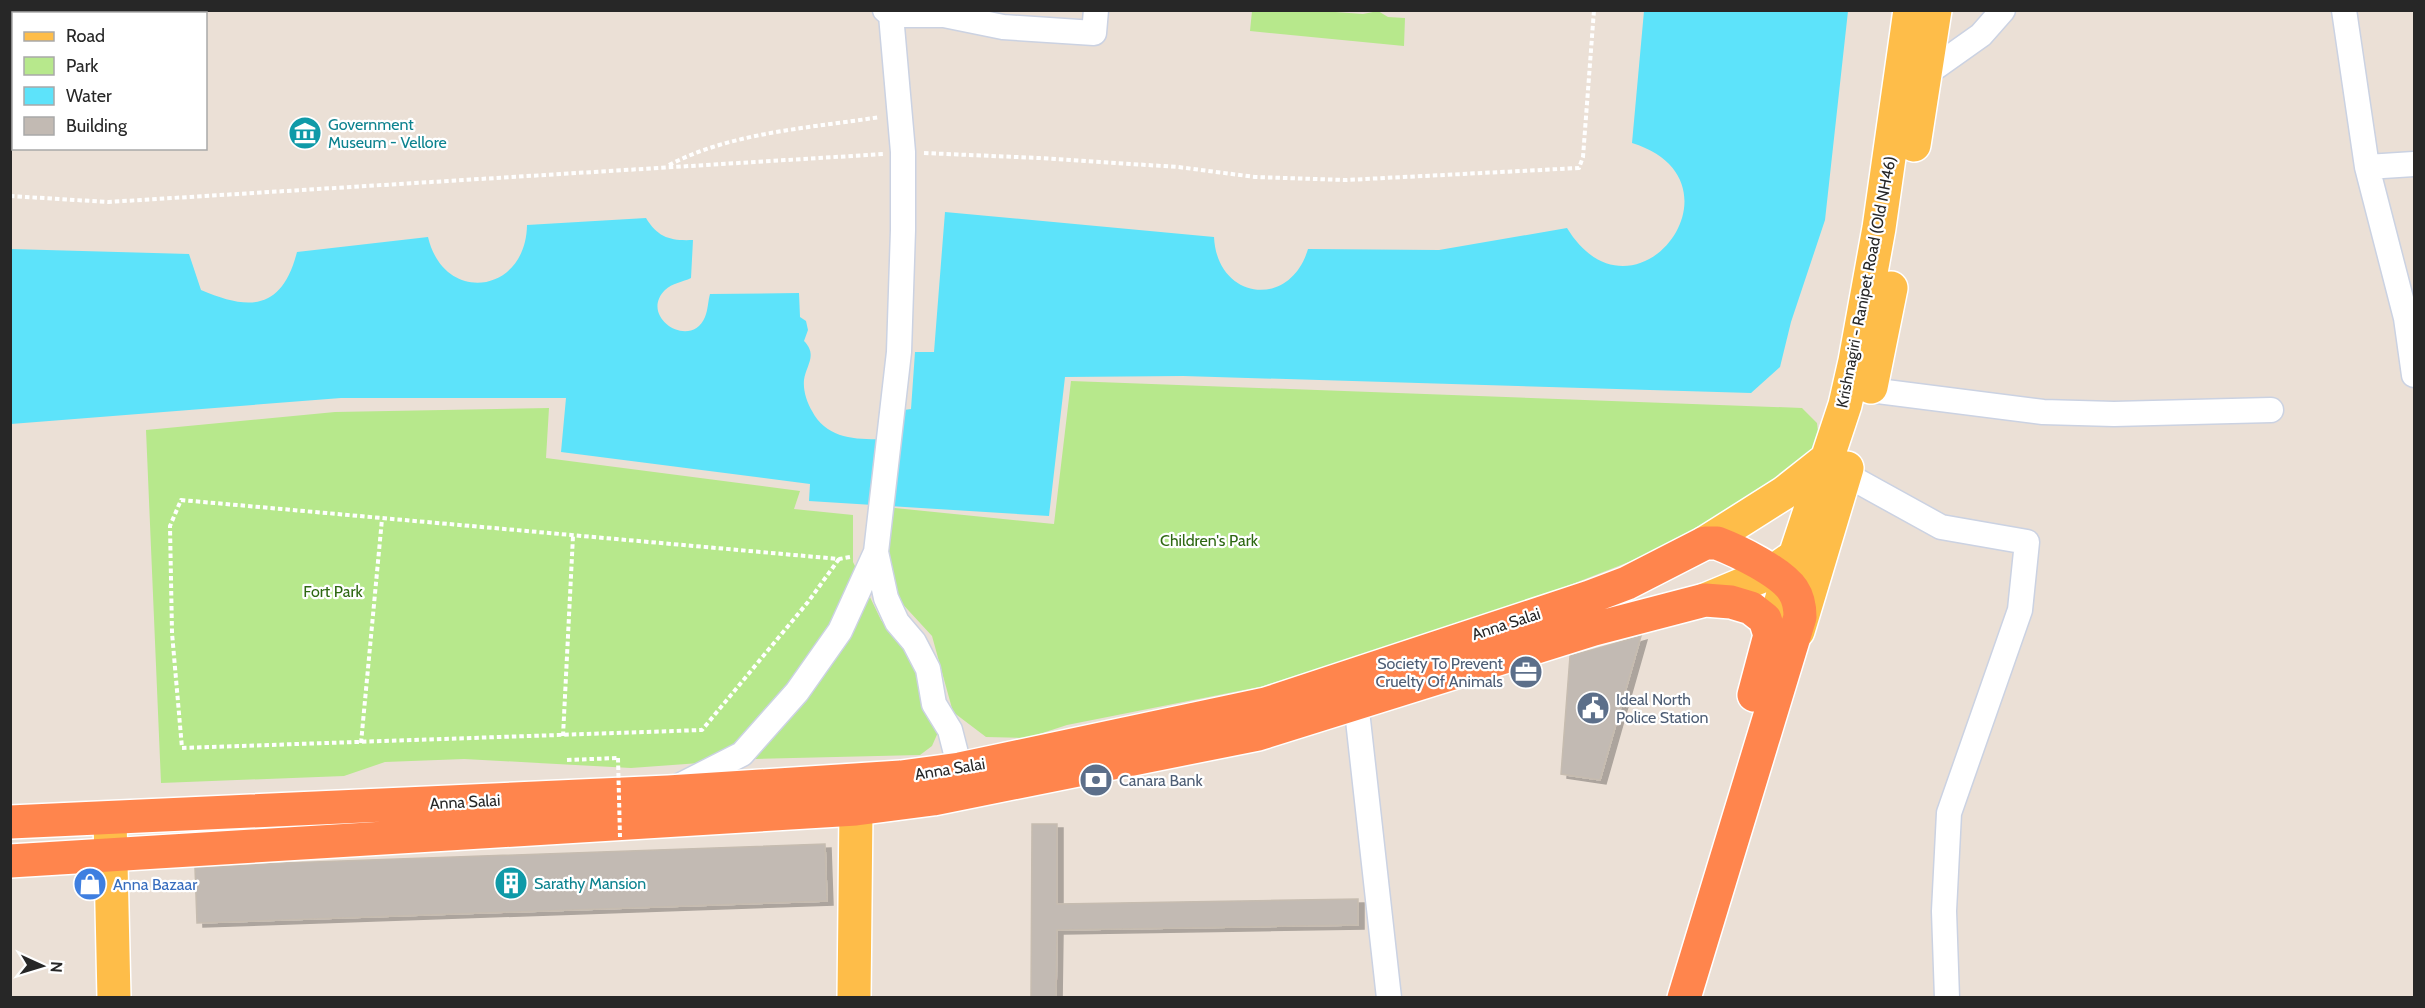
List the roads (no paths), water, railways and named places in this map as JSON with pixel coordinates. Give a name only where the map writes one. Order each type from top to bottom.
[{"type":"highway","points":[[1684,998],[1796,636],[1799,603],[1784,571],[1730,548],[1706,543]]},
{"type":"highway","name":"Anna Salai","points":[[10,822],[668,792],[901,777],[960,769],[1266,704],[1590,597],[1627,583],[1706,543]]},
{"type":"highway","name":"Anna Salai","points":[[10,861],[109,857],[856,809],[933,799],[1258,734],[1594,629],[1705,600],[1731,602],[1751,608],[1765,619],[1770,635],[1767,652],[1664,998]]},
{"type":"main road","name":"Krishnagiri - Ranipet Road (Old NH46)","points":[[1796,636],[1836,466],[1845,405],[1879,228],[1911,10]]},
{"type":"main road","name":"Krishnagiri - Ranipet Road (Old NH46)","points":[[1836,466],[1870,390],[1882,341],[1935,10]]},
{"type":"main road","points":[[1706,543],[1784,493],[1836,466]]},
{"type":"main road","points":[[1705,600],[1784,571],[1815,537],[1836,466]]},
{"type":"main road","points":[[1767,652],[1784,571]]},
{"type":"main road","points":[[854,998],[856,809]]},
{"type":"main road","points":[[110,818],[109,857],[114,998]]},
{"type":"street","points":[[668,792],[742,754],[797,692],[840,631],[876,552],[899,352],[903,152],[888,13],[944,15],[1003,27],[1094,33],[1096,10]]},
{"type":"street","points":[[1926,74],[1981,35],[2003,10]]},
{"type":"street","points":[[2344,10],[2367,167],[2406,318],[2415,375]]},
{"type":"street","points":[[2367,167],[2415,164]]},
{"type":"street","points":[[1870,390],[2043,412],[2114,414],[2271,410]]},
{"type":"street","points":[[1836,466],[1941,527],[2027,542],[2020,610],[1949,813],[1944,911],[1947,998]]},
{"type":"street","points":[[876,552],[886,598],[897,622],[914,642],[928,669],[934,704],[950,730],[960,769]]},
{"type":"street","points":[[1356,702],[1389,998]]},
{"type":"water","points":[[1644,11],[1848,11],[1825,220],[1791,322],[1780,367],[1751,393],[1183,376],[1065,377],[1049,516],[809,501],[810,484],[561,452],[566,398],[341,398],[11,424],[11,249],[189,254],[201,290],[235,301],[249,302],[262,301],[273,295],[283,285],[291,271],[297,252],[428,237],[437,259],[450,274],[466,281],[483,282],[499,277],[513,266],[523,248],[527,225],[646,218],[655,230],[666,237],[693,240],[691,278],[665,290],[658,300],[658,310],[662,319],[679,331],[689,331],[698,327],[705,317],[710,294],[799,293],[800,317],[806,321],[808,330],[804,341],[811,356],[804,384],[810,408],[819,422],[828,429],[862,439],[899,439],[904,410],[911,409],[915,352],[934,352],[945,212],[1214,237],[1218,258],[1227,274],[1240,285],[1255,290],[1271,289],[1286,282],[1299,269],[1308,249],[1439,250],[1567,228],[1594,257],[1623,266],[1649,259],[1670,241],[1683,215],[1683,188],[1667,162],[1632,143]]},
{"type":"place","name":"Government Museum - Vellore","points":[[305,133]]},
{"type":"place","name":"Society To Prevent Cruelty Of Animals","points":[[1526,672]]},
{"type":"place","name":"Ideal North Police Station","points":[[1593,708]]},
{"type":"place","name":"Canara Bank","points":[[1096,780]]},
{"type":"place","name":"Sarathy Mansion","points":[[511,883]]},
{"type":"place","name":"Anna Bazaar","points":[[90,884]]},
{"type":"park label","name":"Children's Park","points":[[1209,540]]},
{"type":"park label","name":"Fort Park","points":[[333,591]]}]
